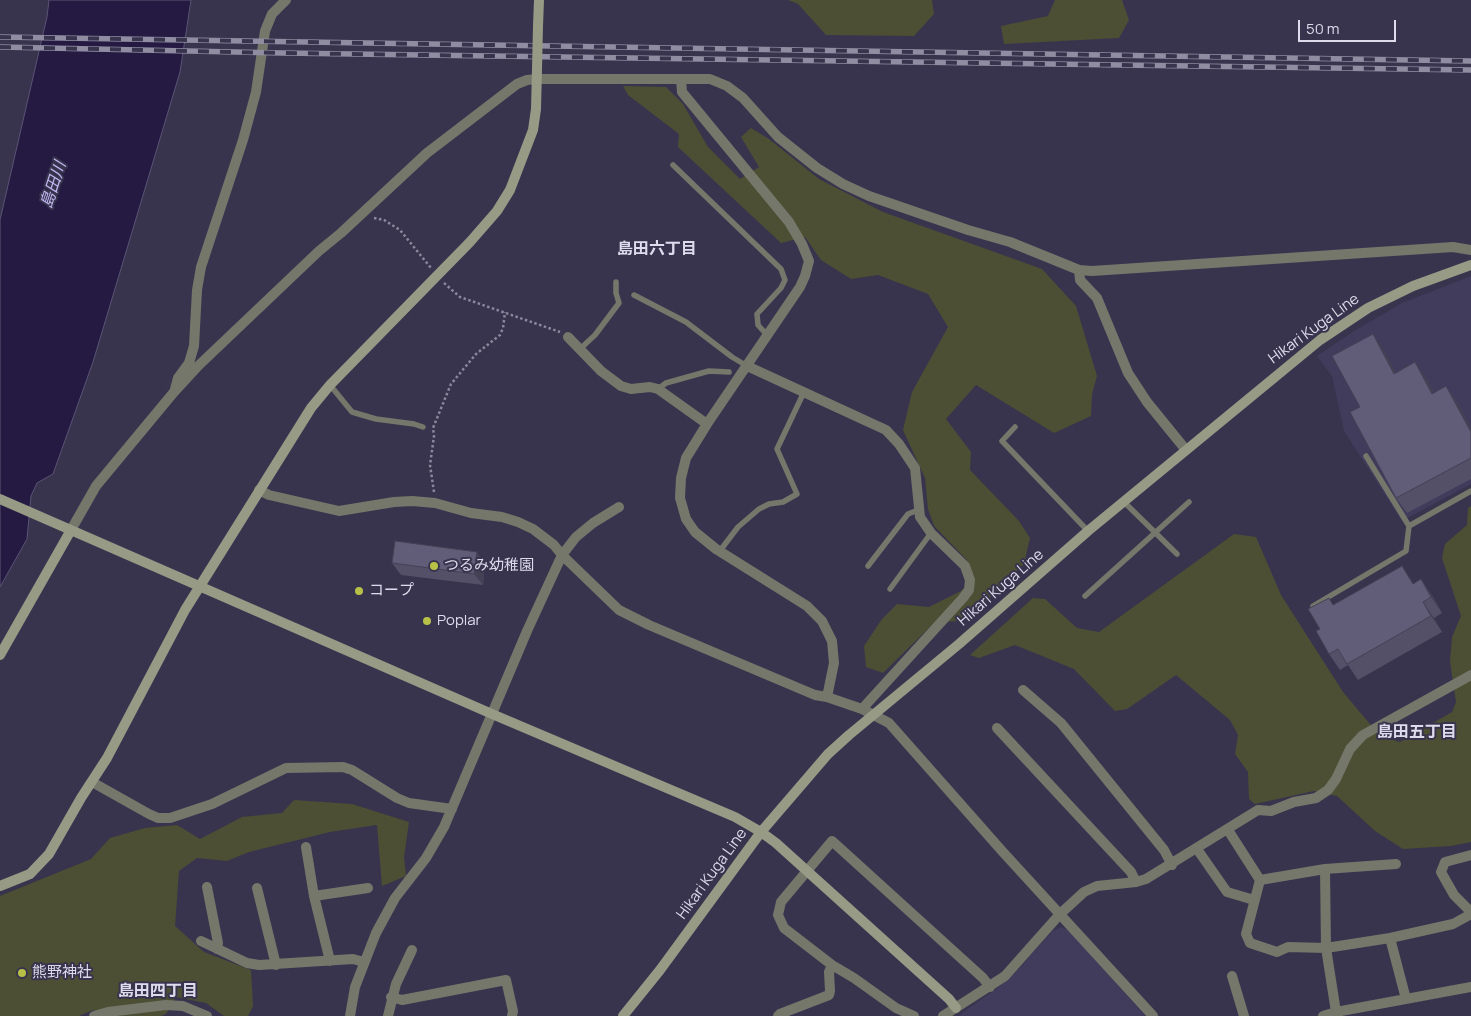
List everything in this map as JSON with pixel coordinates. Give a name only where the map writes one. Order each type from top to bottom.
[{"type":"street","points":[[174,392],[178,378],[189,363],[194,346],[197,290],[201,267],[243,140],[256,92],[265,31],[272,14],[286,0]]},
{"type":"street","points":[[0,886],[30,874],[49,854],[107,758],[184,610],[310,408],[330,384],[485,225],[497,211],[510,190],[533,130],[536,109],[539,0]]},
{"type":"street","points":[[0,655],[96,486],[197,367],[319,250],[361,215],[427,153],[517,84],[537,74],[710,79],[728,86],[743,98],[778,137],[817,168],[843,184],[870,196],[959,227],[1010,242],[1079,270],[1092,272],[1453,247],[1471,250]]},
{"type":"street","points":[[681,79],[682,92],[789,222],[802,244],[809,261],[800,287],[686,458],[681,478],[680,498],[686,519],[695,532],[719,552],[807,606],[822,621],[832,641],[834,663],[827,697]]},
{"type":"street","name":"Hikari Kuga Line","points":[[623,1016],[660,970],[761,832],[828,754],[873,714],[939,661],[1088,531],[1320,340],[1368,308],[1413,286],[1471,265]]},
{"type":"street","points":[[1079,270],[1080,280],[1097,298],[1128,373],[1147,402],[1186,450]]},
{"type":"street","points":[[568,337],[602,371],[621,386],[631,389],[650,387],[658,390],[707,424]]},
{"type":"street","points":[[747,366],[886,430],[899,444],[915,468],[920,517],[931,533],[965,566],[970,580],[970,590],[862,709]]},
{"type":"street","points":[[259,490],[269,495],[339,511],[412,501],[435,503],[471,513],[502,517],[518,522],[533,529],[554,545],[619,610],[649,625],[778,679],[815,694],[862,709],[889,723],[911,750],[1153,1016]]},
{"type":"street","points":[[0,499],[492,714],[719,810],[761,832],[949,999],[956,1008]]},
{"type":"street","points":[[350,1016],[354,987],[376,933],[395,898],[426,858],[452,809],[562,554],[576,537],[593,523],[619,507]]},
{"type":"street","points":[[943,1016],[1005,976],[1060,914],[1084,892],[1097,886],[1136,882],[1146,879],[1172,865],[1258,810],[1271,811],[1294,802],[1316,798],[1328,790],[1336,779],[1350,749],[1363,735],[1471,675]]},
{"type":"street","points":[[1023,690],[1061,723],[1164,850],[1172,865]]},
{"type":"street","points":[[997,728],[1130,872],[1136,882]]},
{"type":"street","points":[[92,782],[149,814],[158,818],[170,818],[212,804],[286,768],[343,767],[352,770],[397,798],[409,803],[452,809]]},
{"type":"street","points":[[1228,830],[1260,880],[1246,934],[1250,943],[1277,952],[1288,947],[1326,948],[1390,938],[1453,924],[1471,913],[1454,895],[1441,872],[1445,862],[1471,855]]},
{"type":"street","points":[[914,1016],[896,1008],[854,978],[832,966],[784,928],[778,914],[781,902],[832,841],[983,978],[990,987]]},
{"type":"street","points":[[306,847],[314,896],[330,961]]},
{"type":"street","points":[[1197,849],[1227,892],[1254,900]]},
{"type":"street","points":[[1260,880],[1325,869],[1396,864]]},
{"type":"street","points":[[1325,869],[1326,948],[1336,1012]]},
{"type":"street","points":[[206,887],[218,943],[216,949]]},
{"type":"street","points":[[257,888],[276,965]]},
{"type":"street","points":[[314,896],[368,888]]},
{"type":"street","points":[[1390,938],[1406,999]]},
{"type":"street","points":[[201,941],[247,963],[259,965],[353,959],[364,962]]},
{"type":"street","points":[[388,1016],[396,984],[412,950]]},
{"type":"street","points":[[778,1016],[829,995],[829,972],[832,966]]},
{"type":"street","points":[[1232,976],[1244,1016]]},
{"type":"street","points":[[392,997],[402,1000],[506,980],[513,1011],[512,1016]]},
{"type":"street","points":[[1323,1016],[1336,1012],[1471,988]]},
{"type":"street","points":[[94,1016],[108,1012],[166,1005],[183,1006],[207,1016]]},
{"type":"lane","points":[[673,165],[781,269],[785,280],[781,288],[757,314],[758,325],[768,336]]},
{"type":"lane","points":[[580,349],[595,335],[619,303],[616,293],[616,282]]},
{"type":"lane","points":[[634,295],[686,322],[747,366]]},
{"type":"lane","points":[[658,390],[666,383],[709,371],[729,372]]},
{"type":"lane","points":[[330,384],[352,412],[376,419],[414,424],[422,427]]},
{"type":"lane","points":[[719,552],[738,527],[759,509],[769,504],[783,502],[797,494],[777,449],[804,392]]},
{"type":"lane","points":[[1015,427],[1002,441],[1088,531]]},
{"type":"lane","points":[[1313,606],[1406,551],[1409,526],[1366,456]]},
{"type":"lane","points":[[1409,526],[1471,491]]},
{"type":"lane","points":[[1124,502],[1177,554]]},
{"type":"lane","points":[[1085,596],[1188,502]]},
{"type":"lane","points":[[868,566],[908,514],[918,510]]},
{"type":"lane","points":[[890,589],[931,533]]},
{"type":"path","points":[[361,215],[384,220],[400,230],[437,276],[460,296],[558,330],[568,337]]},
{"type":"path","points":[[435,503],[430,465],[434,436],[433,428],[451,384],[476,354],[500,335],[505,312]]},
{"type":"shaded area","points":[[1471,276],[1471,484],[1402,521],[1344,431],[1332,376],[1317,356],[1354,331],[1402,303]]},
{"type":"shaded area","points":[[1061,927],[1070,931],[1145,1016],[958,1016],[1000,986],[1017,971],[1052,931]]},
{"type":"green space","points":[[788,0],[932,0],[934,14],[914,36],[826,35],[798,4]]},
{"type":"green space","points":[[1055,0],[1122,0],[1129,20],[1119,38],[1004,44],[1001,26],[1048,16]]},
{"type":"green space","points":[[623,86],[666,87],[683,104],[708,147],[740,179],[759,167],[741,137],[751,128],[769,139],[819,179],[883,212],[1042,269],[1076,306],[1097,376],[1092,394],[1091,416],[1054,433],[976,385],[946,419],[971,452],[970,470],[1019,521],[1030,538],[1024,564],[968,620],[934,623],[883,673],[866,667],[864,646],[882,619],[897,604],[929,607],[961,591],[974,576],[966,559],[934,526],[928,509],[925,478],[903,430],[912,392],[948,327],[928,294],[878,275],[851,279],[821,260],[805,237],[781,243],[678,147],[679,134],[628,95]]},
{"type":"green space","points":[[1471,506],[1471,842],[1451,846],[1403,849],[1375,831],[1337,796],[1314,791],[1255,804],[1249,799],[1248,772],[1235,754],[1238,735],[1230,720],[1176,675],[1127,709],[1115,711],[1074,669],[1015,645],[979,658],[970,655],[1033,598],[1045,599],[1077,628],[1099,632],[1234,534],[1256,537],[1281,595],[1343,692],[1380,736],[1400,742],[1452,712],[1456,702],[1450,661],[1452,637],[1461,616],[1442,558],[1445,544],[1467,525],[1468,508]]},
{"type":"green space","points":[[294,800],[352,804],[409,822],[404,857],[406,876],[382,886],[377,825],[330,832],[249,852],[227,861],[197,858],[179,871],[175,926],[204,952],[251,970],[253,1006],[248,1016],[224,1016],[206,1003],[176,997],[166,1014],[161,1016],[118,1016],[93,1010],[79,1016],[0,1016],[0,896],[91,859],[110,838],[145,828],[177,825],[200,839],[242,817],[282,813]]},
{"type":"water","name":"島田川","points":[[49,0],[191,0],[180,72],[93,362],[53,474],[37,483],[31,496],[27,539],[0,587],[0,220],[47,17]]},
{"type":"building","points":[[1373,334],[1394,374],[1415,362],[1432,394],[1446,386],[1471,432],[1471,458],[1396,498],[1350,412],[1360,407],[1332,356]]},
{"type":"building","points":[[395,541],[477,552],[474,574],[392,563]]},
{"type":"building","points":[[1402,566],[1413,584],[1421,579],[1431,597],[1423,602],[1431,616],[1347,664],[1338,649],[1329,654],[1316,631],[1320,629],[1308,609],[1329,598],[1333,605]]},
{"type":"railway","points":[[0,37],[1471,61]]},
{"type":"railway","points":[[0,47],[282,53],[1471,70]]},
{"type":"place","name":"つるみ幼稚園","points":[[434,566]]},
{"type":"place","name":"コープ","points":[[359,591]]},
{"type":"place","name":"Poplar","points":[[427,621]]},
{"type":"place","name":"熊野神社","points":[[22,973]]},
{"type":"district","name":"島田六丁目","points":[[657,250]]},
{"type":"district","name":"島田五丁目","points":[[1417,733]]},
{"type":"district","name":"島田四丁目","points":[[158,992]]}]
